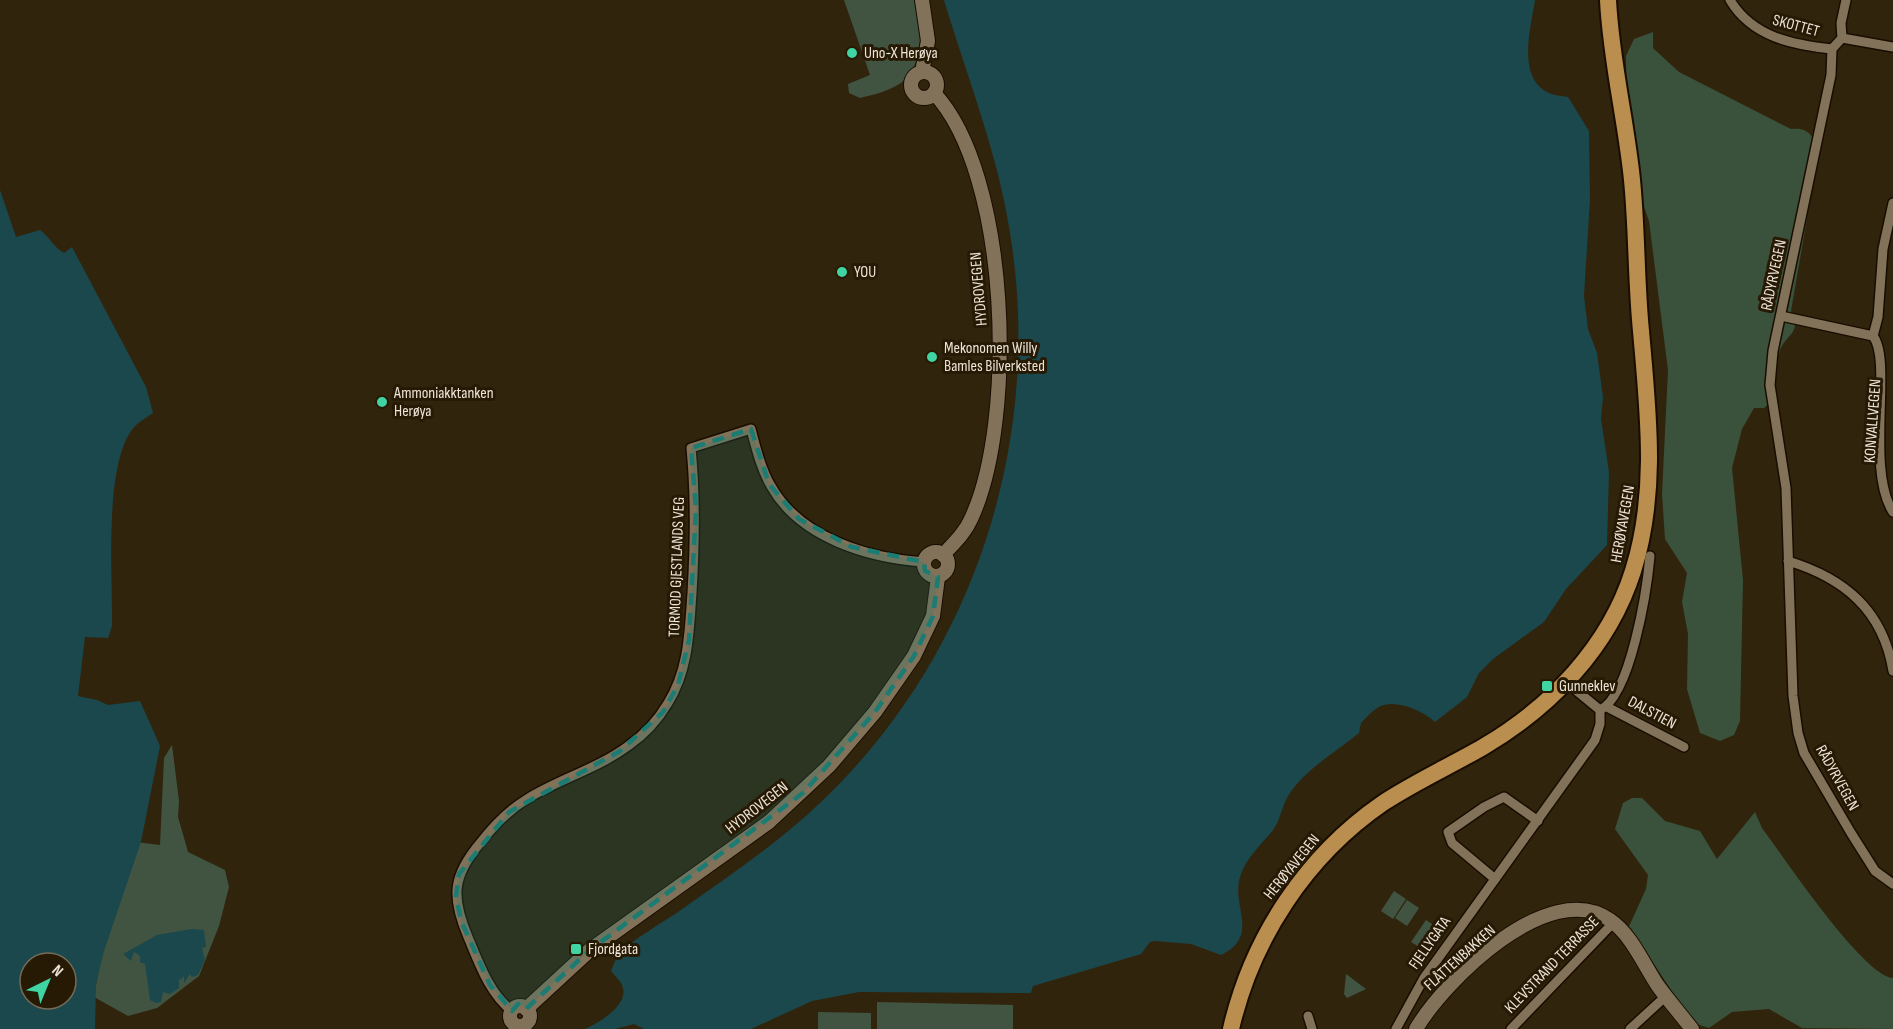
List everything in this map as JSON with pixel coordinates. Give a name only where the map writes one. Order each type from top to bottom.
[{"type":"highway","name":"HERØYAVEGEN","points":[[1231,1029],[1246,978],[1269,929],[1293,890],[1322,856],[1382,805],[1512,729],[1566,682],[1599,641],[1624,595],[1640,547],[1648,489],[1650,427],[1638,302],[1632,183],[1613,57],[1608,0]]},
{"type":"street","points":[[922,0],[928,41],[922,72],[912,82],[914,93],[922,98],[934,93],[935,78],[922,72]]},
{"type":"street","name":"SKOTTET","points":[[1730,0],[1745,19],[1762,33],[1793,42],[1832,49]]},
{"type":"street","points":[[1832,49],[1842,38],[1841,23],[1846,0]]},
{"type":"street","points":[[1842,38],[1893,47]]},
{"type":"street","name":"RÅDYRVEGEN","points":[[1832,49],[1831,75],[1773,351],[1770,385],[1786,488],[1793,696],[1798,733],[1804,753],[1851,833],[1875,871],[1893,884]]},
{"type":"street","name":"HYDROVEGEN","points":[[934,93],[958,124],[975,169],[991,242],[999,302],[1000,338],[998,393],[984,482],[966,528],[944,555]]},
{"type":"street","points":[[1781,316],[1873,336],[1878,317],[1882,249],[1893,203]]},
{"type":"street","name":"KONVALLVEGEN","points":[[1873,336],[1882,345],[1891,369]]},
{"type":"street","name":"KONVALLVEGEN","points":[[1892,388],[1883,488],[1884,496],[1893,512]]},
{"type":"street","name":"TORMOD GJESTLANDS VEG","points":[[512,1011],[495,993],[461,921],[456,896],[457,879],[475,848],[509,812],[534,794],[627,747],[656,720],[674,693],[685,664],[689,640],[696,509],[691,448],[751,429],[769,484],[781,502],[799,519],[836,541],[894,558],[924,562]]},
{"type":"street","points":[[932,553],[944,555],[948,565],[945,573],[938,577],[925,571],[924,562],[932,553]]},
{"type":"street","name":"FJELLYGATA","points":[[1396,1029],[1424,978],[1595,740],[1604,708],[1620,687],[1635,637],[1648,584],[1650,556]]},
{"type":"street","points":[[1788,561],[1822,574],[1858,597],[1872,615],[1891,660],[1893,671]]},
{"type":"street","name":"HYDROVEGEN","points":[[526,1009],[590,950],[769,822],[829,766],[875,712],[914,656],[933,616],[938,577]]},
{"type":"street","points":[[1566,682],[1604,708]]},
{"type":"street","name":"DALSTIEN","points":[[1604,708],[1684,747]]},
{"type":"street","points":[[1495,879],[1452,843],[1448,832],[1484,807],[1504,797],[1538,821]]},
{"type":"street","name":"FLÅTTENBAKKEN","points":[[1416,1029],[1454,981],[1492,947],[1525,925],[1550,914],[1576,910],[1594,912],[1614,922]]},
{"type":"street","points":[[1614,922],[1692,1029]]},
{"type":"street","name":"KLEVSTRAND TERRASSE","points":[[1511,1029],[1614,922]]},
{"type":"street","points":[[1630,1029],[1666,996]]},
{"type":"street","points":[[520,1006],[526,1009],[529,1020],[520,1028],[511,1021],[512,1011],[520,1006]]},
{"type":"street","points":[[1308,1016],[1312,1029]]},
{"type":"highlighted area","points":[[751,429],[769,484],[799,519],[852,547],[924,562],[925,571],[938,577],[933,616],[914,656],[875,712],[803,793],[590,950],[526,1009],[518,1004],[512,1011],[490,985],[461,921],[456,896],[459,874],[509,812],[620,751],[663,712],[678,685],[689,640],[696,509],[691,448]]},
{"type":"green space","points":[[844,0],[917,0],[920,35],[917,59],[906,79],[896,86],[860,98],[849,93],[848,84],[870,75]]},
{"type":"green space","points":[[1653,32],[1653,48],[1679,72],[1791,129],[1807,132],[1815,143],[1818,155],[1791,311],[1795,324],[1794,329],[1779,354],[1772,378],[1775,391],[1773,398],[1764,408],[1754,408],[1742,429],[1732,468],[1743,580],[1740,721],[1734,735],[1720,741],[1700,733],[1687,689],[1688,634],[1682,602],[1687,573],[1665,539],[1662,494],[1668,370],[1649,221],[1627,159],[1626,56],[1634,39]]},
{"type":"green space","points":[[172,745],[179,801],[178,817],[188,852],[225,870],[229,887],[219,926],[199,976],[157,1008],[128,1016],[94,997],[104,939],[136,842],[160,845],[164,758]]},
{"type":"green space","points":[[1632,798],[1642,798],[1665,821],[1700,831],[1717,859],[1755,812],[1762,828],[1824,913],[1863,958],[1880,972],[1893,978],[1893,1029],[1802,1028],[1769,1009],[1732,1012],[1709,1028],[1693,1023],[1640,943],[1626,933],[1646,889],[1648,875],[1615,829],[1623,803]]},
{"type":"green space","points":[[1394,891],[1406,899],[1393,919],[1381,911]]},
{"type":"green space","points":[[1407,900],[1419,908],[1407,926],[1395,918]]},
{"type":"green space","points":[[1426,920],[1438,928],[1424,950],[1411,942]]},
{"type":"green space","points":[[1346,974],[1366,989],[1347,998],[1344,994]]},
{"type":"green space","points":[[877,1002],[1013,1005],[1013,1029],[877,1029]]},
{"type":"green space","points":[[818,1012],[871,1013],[871,1029],[818,1029]]},
{"type":"water","points":[[944,0],[1535,0],[1528,51],[1532,76],[1539,86],[1549,93],[1568,97],[1589,131],[1590,200],[1584,296],[1588,329],[1597,353],[1603,397],[1601,419],[1609,472],[1607,545],[1566,589],[1544,622],[1493,659],[1479,673],[1467,697],[1435,722],[1424,714],[1404,706],[1390,704],[1381,706],[1371,712],[1361,723],[1359,733],[1313,768],[1297,784],[1287,797],[1273,830],[1251,856],[1241,874],[1238,886],[1242,919],[1240,938],[1233,947],[1221,955],[1191,944],[1155,941],[1150,942],[1141,954],[1033,986],[1031,993],[859,992],[812,1001],[751,1029],[644,1029],[634,1024],[615,1029],[585,1029],[611,1013],[621,1001],[622,986],[611,971],[618,954],[787,832],[821,802],[874,744],[920,681],[957,613],[986,541],[1005,466],[1016,389],[1018,311],[1005,203],[981,115]]},
{"type":"water","points":[[0,190],[16,237],[40,230],[64,253],[72,247],[146,387],[153,413],[134,427],[124,444],[114,493],[112,522],[112,626],[108,638],[85,637],[78,696],[108,705],[140,701],[160,746],[141,842],[104,951],[96,984],[95,1029],[0,1029]]},
{"type":"water","points":[[192,929],[204,930],[206,947],[202,948],[205,960],[198,975],[192,977],[190,974],[184,983],[184,976],[180,980],[179,977],[179,988],[170,994],[163,992],[161,1002],[156,1003],[150,1000],[145,964],[140,962],[140,956],[134,952],[131,961],[123,954],[157,935]]},
{"type":"place","name":"Uno-X Herøya","points":[[852,53]]},
{"type":"place","name":"YOU","points":[[842,272]]},
{"type":"place","name":"Mekonomen Willy Bamles Bilverksted","points":[[932,357]]},
{"type":"place","name":"Ammoniakktanken Herøya","points":[[382,402]]},
{"type":"place","name":"Gunneklev","points":[[1547,686]]},
{"type":"place","name":"Fjordgata","points":[[576,949]]}]
